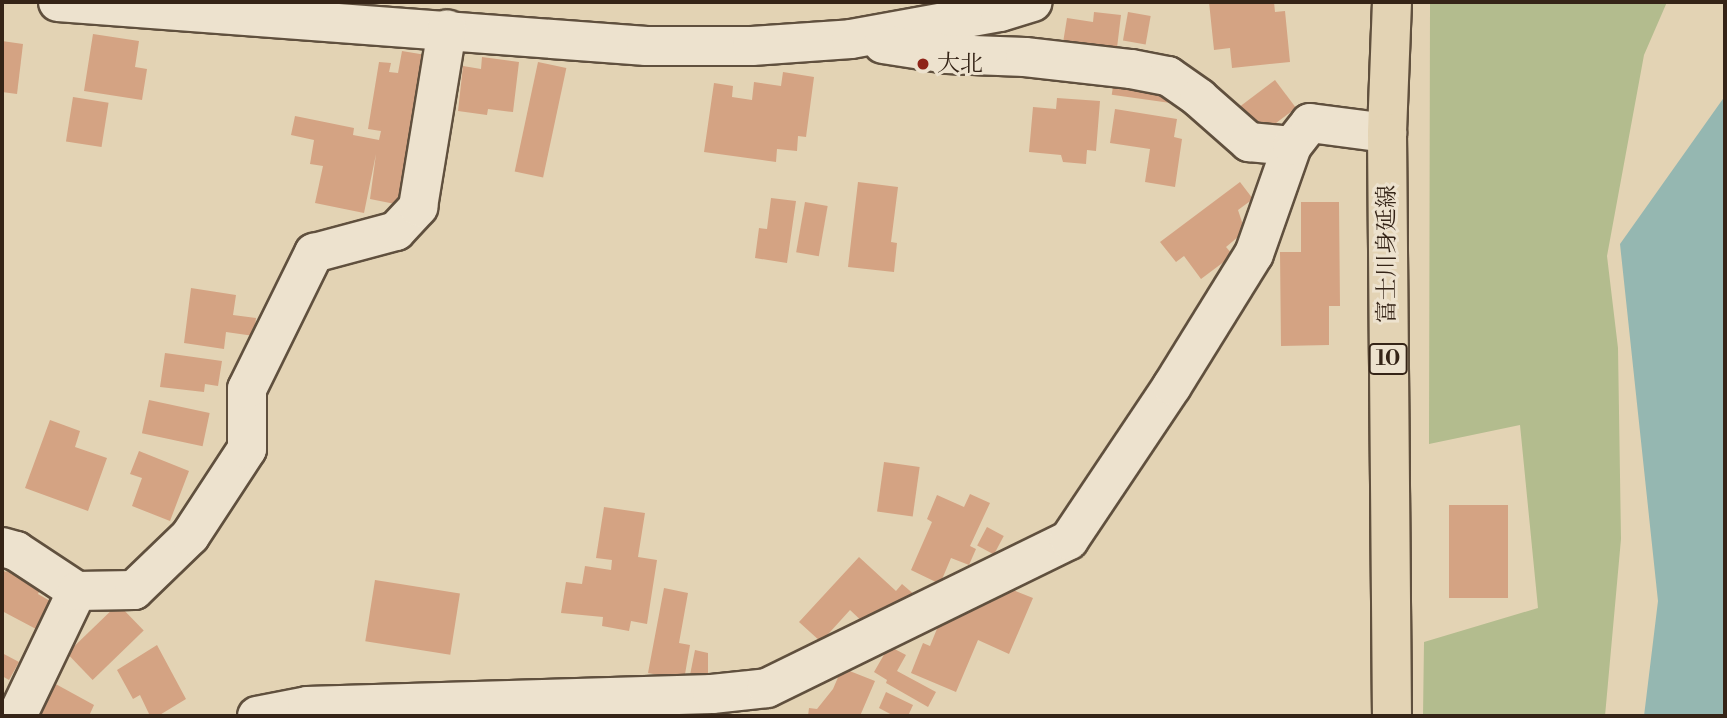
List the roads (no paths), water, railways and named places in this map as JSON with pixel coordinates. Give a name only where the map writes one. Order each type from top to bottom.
[{"type":"main road","name":"富士川身延線","points":[[1392,2],[1387,133],[1392,716]]},
{"type":"street","points":[[58,2],[447,29],[646,46],[752,46],[851,39],[1000,12],[1031,2]]},
{"type":"street","points":[[2,547],[16,551],[77,591],[134,590],[190,536],[247,449],[247,389],[314,253],[396,231],[418,207],[447,29]]},
{"type":"street","points":[[851,39],[947,54],[1025,57],[1168,76],[1199,98],[1249,142],[1293,146]]},
{"type":"street","points":[[257,716],[307,706],[712,694],[763,702],[1069,540],[1172,386],[1254,254],[1293,146],[1310,123],[1387,133]]},
{"type":"street","points":[[17,716],[77,591]]},
{"type":"water","points":[[1725,96],[1725,716],[1644,716],[1658,601],[1620,244]]},
{"type":"place","name":"大北","points":[[923,64]]}]
